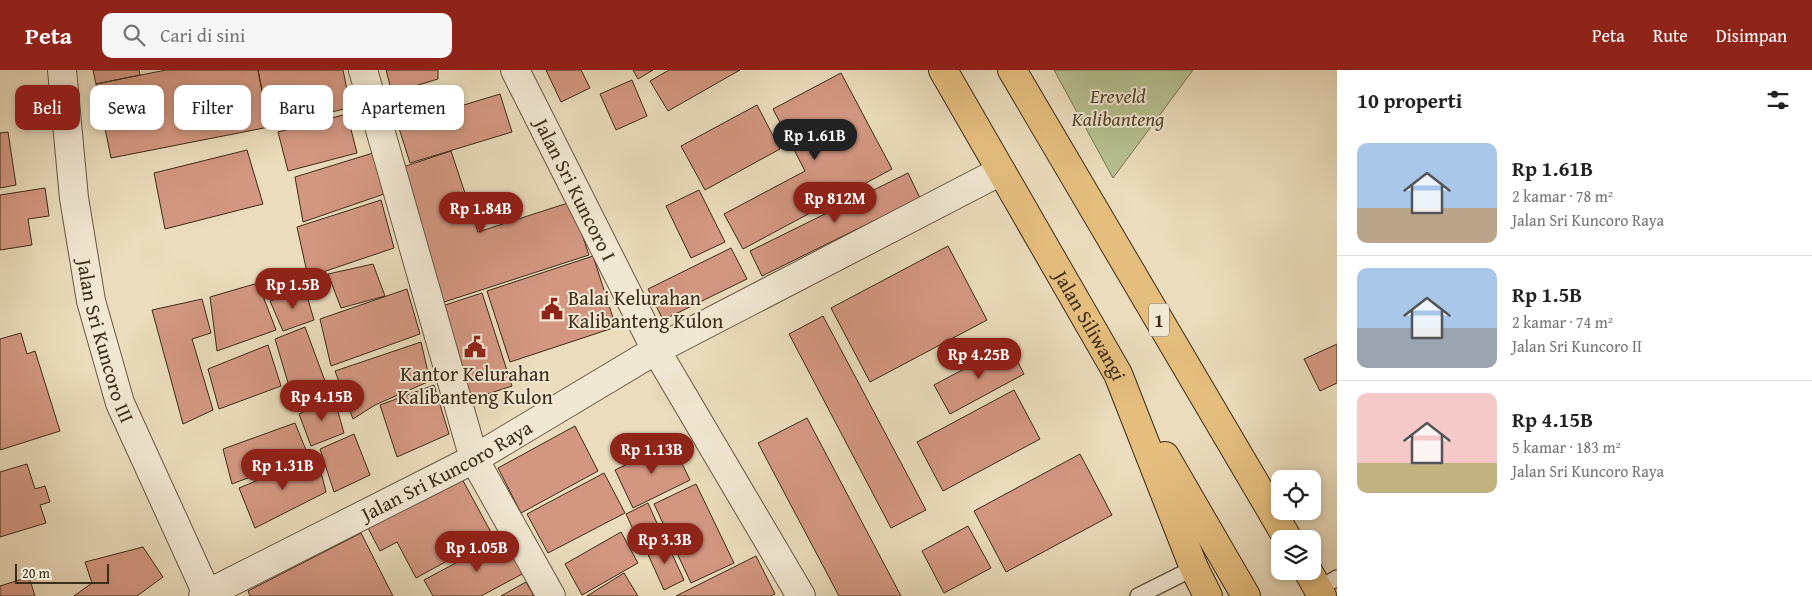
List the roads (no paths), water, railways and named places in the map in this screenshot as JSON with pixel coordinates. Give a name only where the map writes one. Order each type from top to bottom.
[{"type":"highway","name":"Jalan Siliwangi","points":[[943,70],[1118,374],[1194,568],[1208,596]]},
{"type":"highway","name":"1","points":[[1012,70],[1283,530]]},
{"type":"highway","points":[[1118,374],[1246,596]]},
{"type":"street","name":"Jalan Sri Kuncoro III","points":[[62,70],[74,198],[91,301],[120,403],[206,595]]},
{"type":"street","points":[[363,70],[474,459],[551,596]]},
{"type":"street","name":"Jalan Sri Kuncoro I","points":[[514,70],[656,350],[800,596]]},
{"type":"street","name":"Jalan Sri Kuncoro Raya","points":[[206,595],[474,459],[656,350],[1001,172]]},
{"type":"lane","points":[[1138,596],[1194,568]]},
{"type":"place","name":"Balai Kelurahan Kalibanteng Kulon","points":[[552,309]]},
{"type":"place","name":"Kantor Kelurahan Kalibanteng Kulon","points":[[475,347]]},
{"type":"park label","name":"Ereveld Kalibanteng","points":[[1118,108]]}]
